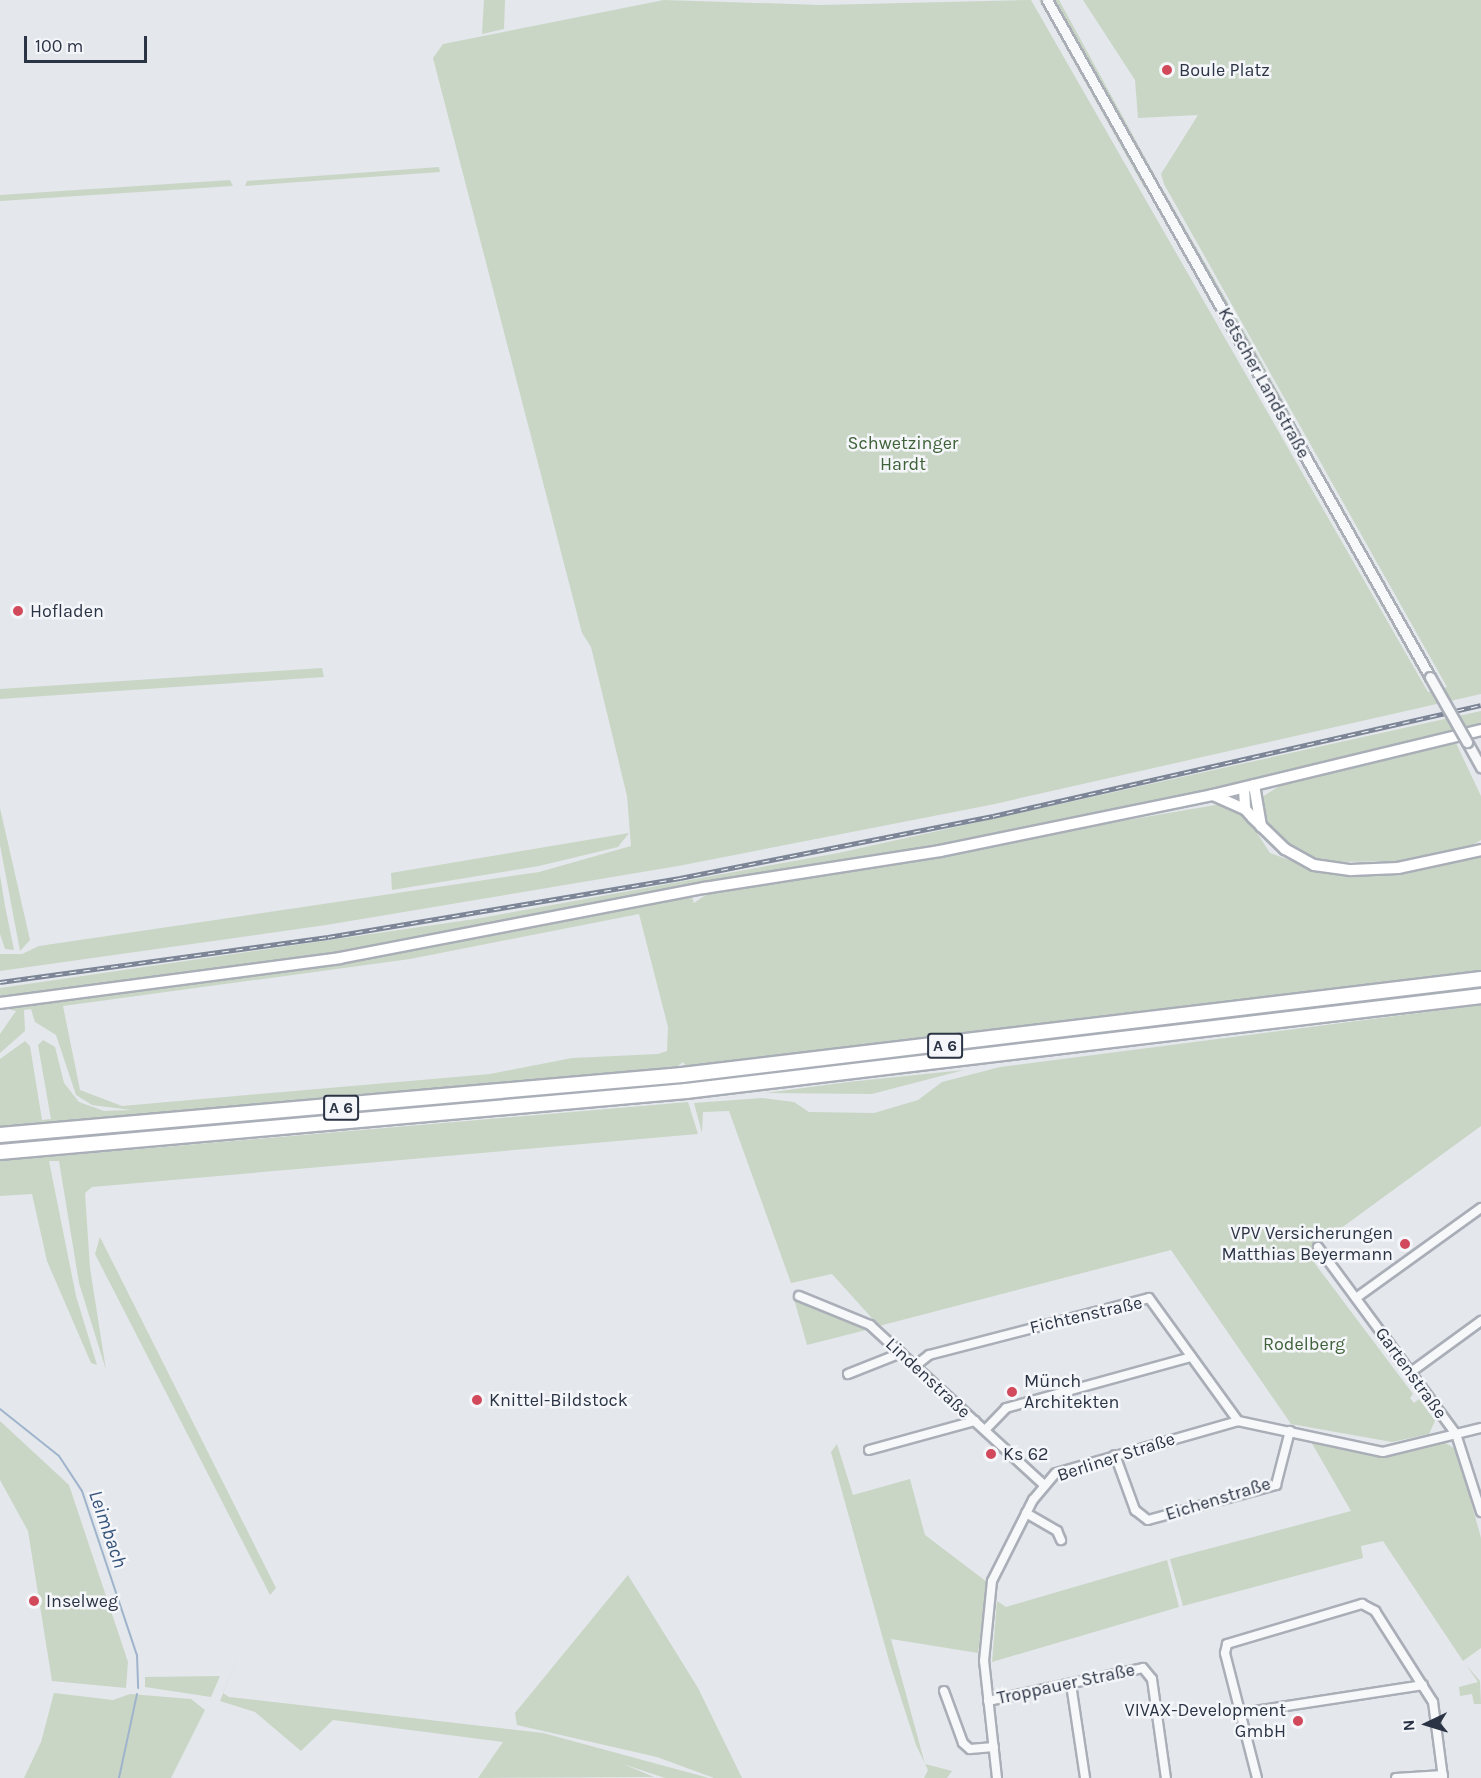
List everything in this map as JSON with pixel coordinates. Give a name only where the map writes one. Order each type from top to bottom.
[{"type":"highway","name":"A 6","points":[[0,1135],[685,1075],[1481,979]]},
{"type":"highway","name":"A 6","points":[[0,1152],[689,1091],[1481,996]]},
{"type":"main road","points":[[0,1003],[372,952],[704,888],[998,840],[1249,787],[1481,730]]},
{"type":"main road","points":[[1245,808],[1249,787]]},
{"type":"main road","points":[[1249,787],[1262,826]]},
{"type":"main road","points":[[1213,795],[1245,808],[1298,858],[1336,870],[1420,865],[1481,850]]},
{"type":"main road","points":[[1464,855],[1481,844]]},
{"type":"street","name":"Ketscher Landstraße","points":[[1047,0],[1481,767]]},
{"type":"street","points":[[1356,1298],[1481,1208]]},
{"type":"street","name":"Gartenstraße","points":[[1318,1247],[1456,1434],[1481,1512]]},
{"type":"street","name":"Lindenstraße","points":[[798,1296],[870,1325],[1043,1484]]},
{"type":"street","name":"Fichtenstraße","points":[[915,1366],[929,1355],[1149,1298],[1238,1421]]},
{"type":"street","points":[[1411,1372],[1481,1321]]},
{"type":"street","points":[[848,1374],[901,1353]]},
{"type":"street","points":[[985,1430],[1006,1408],[1191,1357]]},
{"type":"street","points":[[869,1450],[975,1421]]},
{"type":"street","name":"Berliner Straße","points":[[997,1778],[984,1661],[992,1581],[1043,1484],[1056,1473],[1238,1421],[1383,1452],[1481,1428]]},
{"type":"street","name":"Eichenstraße","points":[[1115,1455],[1135,1510],[1148,1520],[1276,1485],[1290,1431]]},
{"type":"street","points":[[1026,1513],[1057,1531],[1062,1540]]},
{"type":"street","points":[[1257,1778],[1227,1644],[1370,1606],[1423,1686],[1439,1721],[1443,1776],[1396,1778]]},
{"type":"street","name":"Troppauer Straße","points":[[988,1701],[1143,1668],[1152,1679],[1166,1778]]},
{"type":"street","points":[[1071,1684],[1084,1778]]},
{"type":"street","points":[[1241,1713],[1423,1686]]},
{"type":"street","points":[[944,1691],[963,1743],[970,1749],[994,1747]]},
{"type":"green space","points":[[484,0],[505,0],[504,29],[482,34]]},
{"type":"green space","name":"Schwetzinger Hardt","points":[[664,0],[821,5],[1031,0],[1428,692],[1447,687],[1164,184],[1161,174],[1198,115],[1138,118],[1135,80],[1083,0],[1481,0],[1481,694],[990,805],[678,866],[326,925],[0,971],[0,954],[22,954],[39,946],[539,872],[631,846],[627,796],[591,647],[582,633],[433,58],[443,44]]},
{"type":"green space","points":[[1039,0],[1044,4],[1148,187],[1145,189]]},
{"type":"green space","points":[[1054,0],[1059,0],[1158,181],[1156,183]]},
{"type":"green space","points":[[439,167],[440,172],[245,186],[247,181]]},
{"type":"green space","points":[[230,180],[233,186],[0,201],[0,195]]},
{"type":"green space","points":[[1162,188],[1250,341],[1307,444],[1159,190]]},
{"type":"green space","points":[[1151,192],[1291,442],[1291,445],[1149,194]]},
{"type":"green space","points":[[1302,465],[1318,488],[1425,679],[1423,679]]},
{"type":"green space","points":[[1319,466],[1378,570],[1437,675],[1375,569]]},
{"type":"green space","points":[[322,668],[324,677],[0,699],[0,689]]},
{"type":"green space","points":[[1481,711],[1481,726],[1045,827],[334,954],[0,999],[0,988],[475,919],[838,853]]},
{"type":"green space","points":[[1456,743],[1481,796],[1481,840],[1467,848],[1414,861],[1323,862],[1289,846],[1264,818],[1262,797],[1281,785]]},
{"type":"green space","points":[[1221,804],[1248,819],[1270,853],[1328,874],[1422,870],[1481,854],[1481,971],[686,1066],[683,1062],[678,1066],[424,1092],[0,1127],[0,1059],[25,1041],[30,1046],[42,1120],[51,1119],[38,1045],[43,1040],[55,1047],[64,1083],[79,1102],[104,1111],[131,1110],[92,1105],[76,1095],[56,1035],[35,1022],[31,1009],[24,1010],[25,1031],[0,1053],[0,1034],[16,1011],[0,1007],[681,897],[692,897],[694,903],[710,892]],"holes":[[[639,914],[668,1027],[667,1051],[658,1054],[572,1058],[490,1074],[122,1106],[80,1090],[63,1006],[410,959]]]},
{"type":"green space","points":[[0,808],[30,940],[20,951],[0,845]]},
{"type":"green space","points":[[629,833],[618,847],[539,866],[392,890],[391,873]]},
{"type":"green space","points":[[0,875],[14,950],[5,949],[0,934]]},
{"type":"green space","name":"Rodelberg","points":[[1481,1005],[1481,1126],[1307,1253],[1413,1394],[1410,1398],[1414,1403],[1419,1399],[1435,1421],[1429,1434],[1392,1442],[1291,1424],[1171,1250],[879,1326],[832,1274],[791,1283],[729,1111],[703,1112],[702,1133],[694,1103],[762,1098],[794,1102],[809,1112],[874,1113],[918,1100],[942,1082],[1000,1067]]},
{"type":"green space","points":[[964,1070],[872,1094],[766,1093],[848,1082]]},
{"type":"green space","points":[[688,1102],[698,1134],[92,1187],[85,1193],[90,1268],[106,1370],[79,1283],[59,1161],[49,1161],[76,1296],[97,1365],[91,1363],[47,1261],[32,1194],[0,1196],[0,1161]]},
{"type":"green space","points":[[415,1107],[415,1112],[0,1146],[0,1141]]},
{"type":"green space","points":[[100,1237],[276,1588],[270,1595],[95,1254]]},
{"type":"green space","points":[[794,1299],[850,1321],[866,1330],[807,1345]]},
{"type":"green space","points":[[0,1421],[69,1485],[128,1662],[126,1688],[52,1681],[28,1531],[0,1480]]},
{"type":"green space","points":[[1310,1440],[1384,1456],[1444,1442],[1457,1450],[1481,1538],[1481,1648],[1463,1661],[1383,1541],[1361,1546],[1363,1558],[1183,1606],[1170,1559],[1351,1511]]},
{"type":"green space","points":[[837,1444],[853,1495],[910,1479],[925,1535],[987,1582],[978,1653],[891,1639],[925,1763],[916,1745],[890,1664],[831,1452]]},
{"type":"green space","points":[[1167,1560],[1179,1607],[992,1662],[997,1601],[1006,1607]]},
{"type":"green space","points":[[628,1575],[698,1688],[742,1778],[714,1778],[657,1757],[517,1725],[515,1713]]},
{"type":"green space","points":[[1466,1665],[1480,1681],[1481,1704],[1474,1704],[1472,1694],[1460,1696],[1459,1687],[1478,1682]]},
{"type":"green space","points":[[220,1676],[211,1697],[145,1687],[145,1677]]},
{"type":"green space","points":[[54,1693],[113,1700],[130,1694],[191,1699],[205,1710],[171,1778],[24,1778],[41,1742]]},
{"type":"green space","points":[[223,1693],[229,1697],[543,1733],[709,1778],[665,1778],[623,1764],[654,1777],[478,1778],[503,1742],[333,1720],[301,1751],[255,1712],[220,1701]]},
{"type":"green space","points":[[925,1764],[952,1771],[947,1778],[924,1778],[928,1770]]},
{"type":"waterway","name":"Leimbach","points":[[0,1409],[59,1456],[82,1491],[137,1655],[138,1688]]},
{"type":"waterway","name":"Leimbach","points":[[119,1778],[137,1694]]},
{"type":"railway","points":[[0,982],[328,937],[680,878],[993,816],[1481,705]]},
{"type":"place","name":"Boule Platz","points":[[1167,70]]},
{"type":"place","name":"Hofladen","points":[[18,611]]},
{"type":"place","name":"VPV Versicherungen Matthias Beyermann","points":[[1405,1244]]},
{"type":"place","name":"Münch Architekten","points":[[1012,1392]]},
{"type":"place","name":"Knittel-Bildstock","points":[[477,1400]]},
{"type":"place","name":"Ks 62","points":[[991,1454]]},
{"type":"place","name":"Inselweg","points":[[34,1601]]},
{"type":"place","name":"VIVAX-Development GmbH","points":[[1298,1721]]}]
